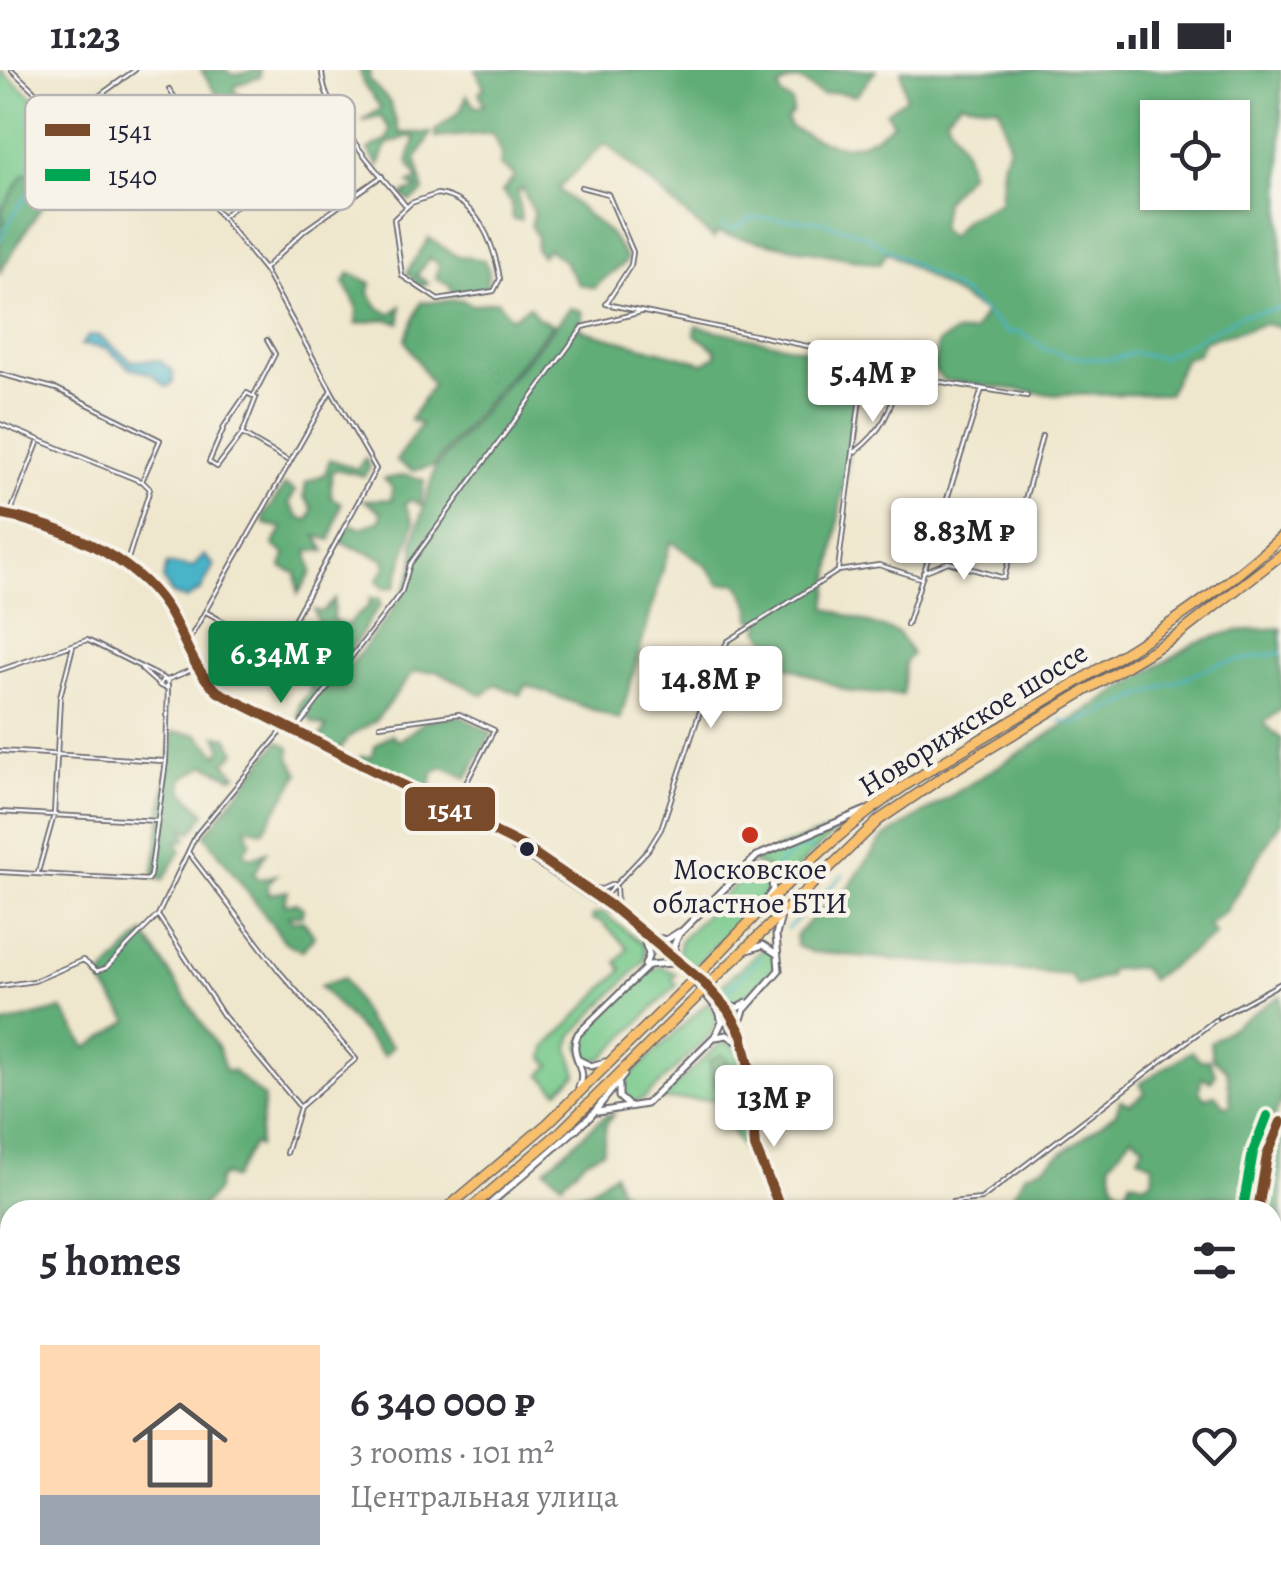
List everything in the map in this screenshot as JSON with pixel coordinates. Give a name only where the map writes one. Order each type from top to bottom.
[{"type":"highway","name":"Новорижское шоссе","points":[[456,1200],[569,1102],[748,924],[891,796],[1176,619],[1281,537]]},
{"type":"highway","name":"Новорижское шоссе","points":[[480,1200],[642,1053],[811,882],[913,796],[1178,635],[1281,554]]},
{"type":"main road","points":[[1259,1200],[1267,1156],[1281,1122]]},
{"type":"street","points":[[12,70],[40,95]]},
{"type":"street","points":[[100,95],[135,70]]},
{"type":"street","points":[[322,70],[327,95]]},
{"type":"street","points":[[169,89],[173,95]]},
{"type":"street","points":[[355,139],[406,206]]},
{"type":"street","points":[[355,195],[382,176]]},
{"type":"street","points":[[581,186],[608,194],[633,252],[631,264],[606,304],[864,358],[898,375],[1027,396]]},
{"type":"street","points":[[437,194],[452,197],[469,210],[493,247],[500,278],[496,289],[441,300],[407,282],[401,273],[392,225],[406,206],[437,194]]},
{"type":"street","points":[[205,611],[272,648],[279,647],[376,469],[264,270],[216,210]]},
{"type":"street","points":[[222,217],[231,210]]},
{"type":"street","points":[[264,270],[305,230],[334,210]]},
{"type":"street","points":[[294,733],[402,591],[410,564],[583,327],[642,312]]},
{"type":"street","points":[[253,396],[247,393],[225,425],[209,462],[218,467],[242,434],[253,396],[275,354],[267,340]]},
{"type":"street","points":[[838,571],[864,358]]},
{"type":"street","points":[[0,374],[57,390],[160,440],[142,481]]},
{"type":"street","points":[[854,452],[873,438],[892,411],[898,375]]},
{"type":"street","points":[[906,625],[982,387]]},
{"type":"street","points":[[185,646],[331,390]]},
{"type":"street","points":[[0,424],[142,481],[150,489],[126,566]]},
{"type":"street","points":[[242,434],[289,460]]},
{"type":"street","points":[[599,902],[655,842],[722,648],[838,571],[879,565],[920,576],[948,562],[1004,578],[1042,436]]},
{"type":"street","points":[[38,441],[3,514],[90,546],[126,566],[156,593],[196,668],[218,692],[358,768],[453,808],[580,884],[645,936],[666,940],[686,927]]},
{"type":"street","points":[[0,670],[87,640],[167,682]]},
{"type":"street","points":[[38,874],[54,814],[60,697],[73,646]]},
{"type":"street","points":[[136,664],[161,686],[168,708]]},
{"type":"street","points":[[161,686],[196,668]]},
{"type":"street","points":[[0,872],[147,880],[160,821],[167,682]]},
{"type":"street","points":[[380,726],[459,714],[495,732],[453,808]]},
{"type":"street","points":[[0,986],[34,981],[83,960],[101,971],[158,915],[187,851],[284,728]]},
{"type":"street","points":[[0,750],[166,761]]},
{"type":"street","points":[[675,962],[674,944],[686,927],[768,849],[840,824],[891,796]]},
{"type":"street","points":[[0,812],[160,821]]},
{"type":"street","points":[[474,820],[624,917],[718,1002],[742,1035]]},
{"type":"street","points":[[187,851],[279,971],[356,1058],[300,1107],[286,1152]]},
{"type":"street","points":[[737,876],[758,866],[773,880],[773,890],[748,924]]},
{"type":"street","points":[[580,884],[598,889],[619,881]]},
{"type":"street","points":[[619,881],[613,900],[624,917]]},
{"type":"street","points":[[718,1002],[737,1008],[776,975],[780,962],[778,924],[811,882]]},
{"type":"street","points":[[158,915],[223,1015],[300,1107]]},
{"type":"street","points":[[641,972],[649,954],[645,936]]},
{"type":"street","points":[[726,966],[762,945],[772,948],[780,962]]},
{"type":"street","points":[[569,1102],[583,1078],[573,1048],[578,1034],[641,972],[658,961],[675,962]]},
{"type":"street","points":[[981,1200],[1217,1019],[1281,984]]},
{"type":"street","points":[[753,998],[740,1019],[756,1150],[776,1200]]},
{"type":"street","points":[[591,1116],[613,1106],[646,1104],[710,1042],[722,1022],[718,1002]]},
{"type":"street","points":[[718,1002],[747,1056]]},
{"type":"street","points":[[576,1058],[586,1065],[600,1065],[638,1035]]},
{"type":"street","points":[[710,1042],[727,1035],[742,1045]]},
{"type":"street","points":[[494,1200],[591,1116],[642,1053]]},
{"type":"street","points":[[619,1082],[622,1101],[646,1104]]},
{"type":"green space","points":[[0,70],[30,95],[25,95],[25,210],[39,210],[0,272]]},
{"type":"green space","points":[[201,70],[225,70],[234,75],[260,70],[260,77],[236,85],[234,91],[241,95],[217,95]]},
{"type":"green space","points":[[360,70],[370,71],[369,80],[389,101],[400,133],[431,133],[416,160],[424,192],[410,201],[401,195],[418,188],[409,184],[418,179],[408,162],[415,139],[410,136],[387,144],[379,166],[368,150],[387,140],[390,129],[381,117],[362,121],[381,108],[363,84]]},
{"type":"green space","points":[[476,70],[876,70],[856,96],[836,92],[822,95],[797,80],[779,87],[781,95],[792,102],[793,112],[787,119],[790,127],[843,146],[866,141],[893,123],[886,112],[906,98],[901,70],[1281,70],[1281,328],[1265,324],[1204,341],[1197,355],[1185,358],[1168,394],[1056,395],[943,380],[933,368],[938,343],[955,333],[973,332],[985,313],[887,252],[879,264],[716,233],[714,239],[605,143],[558,189],[611,235],[627,259],[595,288],[578,284],[563,260],[547,249],[542,256],[536,249],[537,237],[531,226],[534,214],[522,188],[518,191],[521,220],[512,219],[512,203],[502,192],[515,176],[500,165],[502,153],[492,133],[436,138],[435,131],[460,111],[467,95],[475,107],[484,105],[479,92],[484,88]],"holes":[[[960,102],[999,107],[1009,145],[1003,163],[1000,202],[965,219],[950,237],[940,229],[944,202],[970,172],[965,152],[946,116]]]},
{"type":"green space","points":[[24,174],[25,210],[39,210],[0,272],[0,226],[5,221],[1,211]]},
{"type":"green space","points":[[429,238],[455,255],[484,260],[489,271],[486,288],[452,294],[450,285],[436,279],[439,264],[429,258],[417,275],[428,283],[419,286],[407,272]]},
{"type":"green space","points":[[350,273],[371,283],[369,293],[379,308],[391,314],[401,306],[400,323],[385,319],[356,324],[357,307],[344,282]]},
{"type":"green space","points":[[462,300],[472,305],[497,301],[511,318],[529,306],[538,318],[553,324],[433,466],[413,471],[396,461],[421,424],[410,420],[432,385],[405,340],[421,302]]},
{"type":"green space","points":[[570,308],[582,311],[583,320],[577,325],[585,331],[704,363],[716,356],[716,350],[695,335],[696,326],[861,362],[826,608],[898,633],[912,654],[905,662],[903,695],[850,692],[785,665],[759,629],[761,624],[751,619],[751,607],[738,583],[720,584],[706,566],[671,541],[620,720],[526,685],[520,695],[496,684],[483,695],[437,671],[413,672],[376,720],[349,737],[339,751],[319,739],[326,727],[313,723],[306,714],[301,719],[298,716],[300,703],[311,690],[303,651],[345,672],[367,645],[392,611],[411,575],[413,543],[435,468]]},
{"type":"green space","points":[[365,458],[370,467],[364,476],[336,469],[331,473],[331,497],[341,503],[331,540],[316,536],[325,551],[308,551],[312,572],[298,594],[296,573],[282,568],[285,554],[273,545],[283,528],[265,524],[263,517],[285,485],[295,491],[289,503],[299,518],[309,520],[313,509],[304,497],[306,482],[325,474],[330,459],[357,469]]},
{"type":"green space","points":[[406,475],[424,480],[421,505],[411,500],[405,504],[414,523],[395,587],[383,588],[377,580],[386,567],[384,559],[340,542],[350,524],[360,528],[380,521],[381,512],[364,500],[392,499],[392,487],[384,479]]},
{"type":"green space","points":[[370,598],[380,599],[380,606],[352,650],[347,657],[333,655],[331,647],[341,643],[341,632],[320,630],[314,610],[322,612],[334,600],[333,619],[345,626],[369,606]]},
{"type":"green space","points":[[1281,628],[1281,709],[1264,723],[1281,739],[1281,821],[1226,911],[1208,924],[1215,935],[1151,980],[1141,967],[1108,970],[1109,976],[1078,986],[1070,975],[812,952],[796,946],[796,936],[819,910],[846,891],[882,839],[1195,643],[1234,631]]},
{"type":"green space","points":[[460,716],[492,733],[467,778],[443,767],[434,772],[430,787],[423,789],[361,763],[361,756],[372,757],[375,746],[391,734],[399,741],[427,720]]},
{"type":"green space","points":[[173,732],[197,734],[218,755],[222,747],[217,736],[227,737],[236,752],[225,763],[237,775],[231,777],[206,765],[182,779],[183,791],[205,813],[192,832],[183,829],[187,839],[177,842],[181,851],[163,880],[153,878]]},
{"type":"green space","points":[[279,741],[290,747],[290,758],[299,774],[263,831],[246,827],[251,843],[243,852],[252,858],[266,852],[254,875],[260,879],[276,875],[268,883],[269,894],[288,891],[284,904],[296,903],[303,908],[302,915],[288,916],[292,921],[303,920],[314,936],[302,951],[285,942],[205,835]]},
{"type":"green space","points":[[835,832],[777,887],[768,867],[752,864],[779,847]]},
{"type":"green space","points":[[759,871],[768,877],[765,897],[696,965],[686,963],[678,952],[680,941],[741,878]]},
{"type":"green space","points":[[603,913],[644,945],[645,960],[573,1035],[569,1048],[577,1074],[558,1091],[541,1075],[551,1065],[544,1058],[546,1047],[622,970],[617,962],[628,948],[601,921],[592,920],[593,915]]},
{"type":"green space","points":[[144,933],[219,1050],[225,1071],[233,1071],[264,1098],[258,1147],[253,1144],[233,1179],[224,1175],[218,1179],[217,1190],[208,1200],[0,1200],[0,1025],[62,1009],[87,1048],[129,1021],[99,979]]},
{"type":"green space","points":[[763,948],[773,952],[775,969],[745,1000],[729,1003],[716,990]]},
{"type":"green space","points":[[661,966],[676,974],[672,979],[677,985],[602,1059],[587,1061],[579,1046],[586,1032],[649,972]]},
{"type":"green space","points":[[344,978],[368,1023],[393,1046],[384,1056],[320,986]]},
{"type":"green space","points":[[1281,995],[1281,1102],[1260,1150],[1249,1200],[1046,1200],[1041,1194],[1031,1200],[1010,1200],[1025,1174],[1044,1166],[1116,1113],[1120,1100],[1130,1104],[1145,1093],[1140,1083],[1192,1051],[1200,1060],[1209,1060],[1216,1074],[1211,1081],[1202,1078],[1199,1091],[1205,1098],[1215,1095],[1225,1106],[1231,1104],[1227,1070],[1212,1058],[1210,1042]],"holes":[[[1132,1136],[1144,1145],[1138,1156],[1153,1165],[1153,1179],[1143,1184],[1131,1180],[1127,1190],[1121,1191],[1114,1185],[1110,1163]]]},
{"type":"green space","points":[[708,1002],[718,1018],[712,1033],[645,1098],[634,1103],[625,1099],[622,1083]]},
{"type":"green space","points":[[721,1042],[733,1044],[740,1058],[752,1168],[716,1099],[660,1100]]},
{"type":"green space","points":[[722,1054],[727,1060],[726,1071],[734,1072],[745,1115],[741,1119],[715,1085],[709,1061]]},
{"type":"green space","points":[[614,1114],[606,1125],[603,1151],[584,1161],[562,1183],[545,1169],[605,1116]]},
{"type":"green space","points":[[1281,1131],[1281,1200],[1265,1200],[1273,1149]]},
{"type":"green space","points":[[614,1173],[619,1188],[630,1200],[576,1200],[574,1194],[590,1190]]},
{"type":"water","points":[[98,335],[132,361],[159,360],[173,371],[173,383],[167,387],[151,374],[130,368],[106,348],[81,345],[89,336]]},
{"type":"water","points":[[204,555],[214,565],[201,590],[186,599],[172,594],[163,579],[167,564],[193,567]]},
{"type":"waterway","points":[[0,240],[25,198]]},
{"type":"waterway","points":[[721,226],[732,230],[752,218],[818,221],[862,234],[965,295],[1008,333],[1018,331],[1047,350],[1075,357],[1110,360],[1134,353],[1161,358],[1242,315],[1281,308]]},
{"type":"waterway","points":[[1060,720],[1074,724],[1218,664],[1281,653]]},
{"type":"waterway","points":[[774,868],[798,849],[812,848]]},
{"type":"waterway","points":[[722,873],[733,869]]},
{"type":"waterway","points":[[787,929],[843,875]]},
{"type":"waterway","points":[[743,880],[752,884],[764,878]]},
{"type":"waterway","points":[[722,996],[759,958]]},
{"type":"transit line","name":"1541","points":[[0,514],[69,535],[134,572],[166,607],[195,662],[218,692],[523,846],[611,906],[703,982],[728,1010],[742,1035],[749,1066],[755,1147],[777,1200]]},
{"type":"transit line","name":"1540","points":[[1244,1200],[1253,1152],[1267,1116]]},
{"type":"transit line","name":"1541","points":[[1260,1200],[1267,1156],[1281,1122]]},
{"type":"place","name":"Московское областное БТИ","points":[[750,835]]}]
